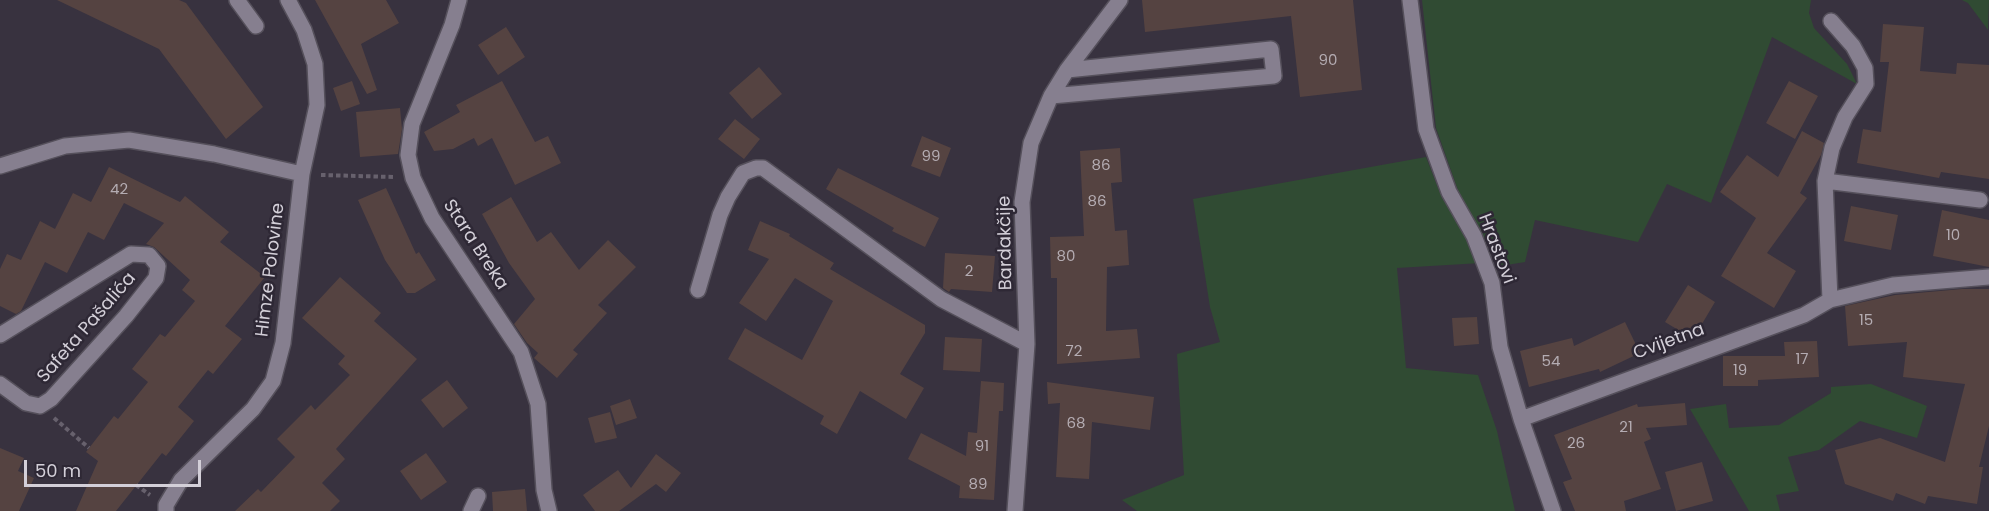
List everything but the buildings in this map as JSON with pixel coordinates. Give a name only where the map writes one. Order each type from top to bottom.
[{"type":"street","points":[[237,0],[256,26]]},
{"type":"street","name":"Himze Polovine","points":[[166,511],[166,505],[181,480],[253,409],[273,381],[283,343],[302,174],[317,105],[315,64],[304,30],[288,0]]},
{"type":"street","name":"Stara Breka","points":[[459,0],[452,25],[412,124],[408,155],[413,178],[432,218],[521,351],[538,404],[544,490],[549,511]]},
{"type":"street","name":"Bardakčije","points":[[1015,511],[1027,344],[1022,201],[1031,143],[1051,96],[1067,70],[1120,0]]},
{"type":"street","name":"Hrastovi","points":[[1410,0],[1426,129],[1449,192],[1474,236],[1492,283],[1500,347],[1521,419],[1553,511]]},
{"type":"street","points":[[1830,300],[1826,181],[1832,148],[1845,117],[1866,84],[1865,68],[1853,45],[1831,21]]},
{"type":"street","points":[[1051,96],[1274,76],[1271,49],[1067,70]]},
{"type":"street","points":[[0,166],[66,146],[129,141],[214,154],[302,174]]},
{"type":"street","points":[[698,290],[720,215],[728,197],[743,173],[763,168],[941,299],[1027,344]]},
{"type":"street","points":[[1826,181],[1980,200]]},
{"type":"street","name":"Safeta Pašalića","points":[[0,335],[131,254],[149,255],[158,266],[156,278],[126,316],[51,399],[40,406],[26,403],[0,384]]},
{"type":"street","name":"Cvijetna","points":[[1521,419],[1804,315],[1830,300],[1893,285],[1989,277]]},
{"type":"street","points":[[471,511],[478,496]]},
{"type":"path","points":[[302,174],[413,178]]},
{"type":"path","points":[[40,406],[89,448]]},
{"type":"green space","points":[[1422,0],[1811,0],[1809,13],[1814,28],[1847,64],[1857,84],[1772,37],[1711,203],[1667,184],[1638,242],[1535,220],[1525,262],[1500,266],[1460,196],[1436,128]]},
{"type":"green space","points":[[1962,0],[1989,0],[1988,30],[1968,3]]},
{"type":"green space","points":[[1426,157],[1442,198],[1468,235],[1481,263],[1397,268],[1406,368],[1478,375],[1497,431],[1515,511],[1137,511],[1122,500],[1184,475],[1177,354],[1220,342],[1210,307],[1193,199]]},
{"type":"green space","points":[[1871,384],[1927,406],[1917,438],[1860,421],[1819,450],[1788,457],[1799,491],[1776,495],[1780,511],[1749,511],[1690,409],[1726,404],[1729,428],[1779,425],[1831,393],[1831,387]]}]
